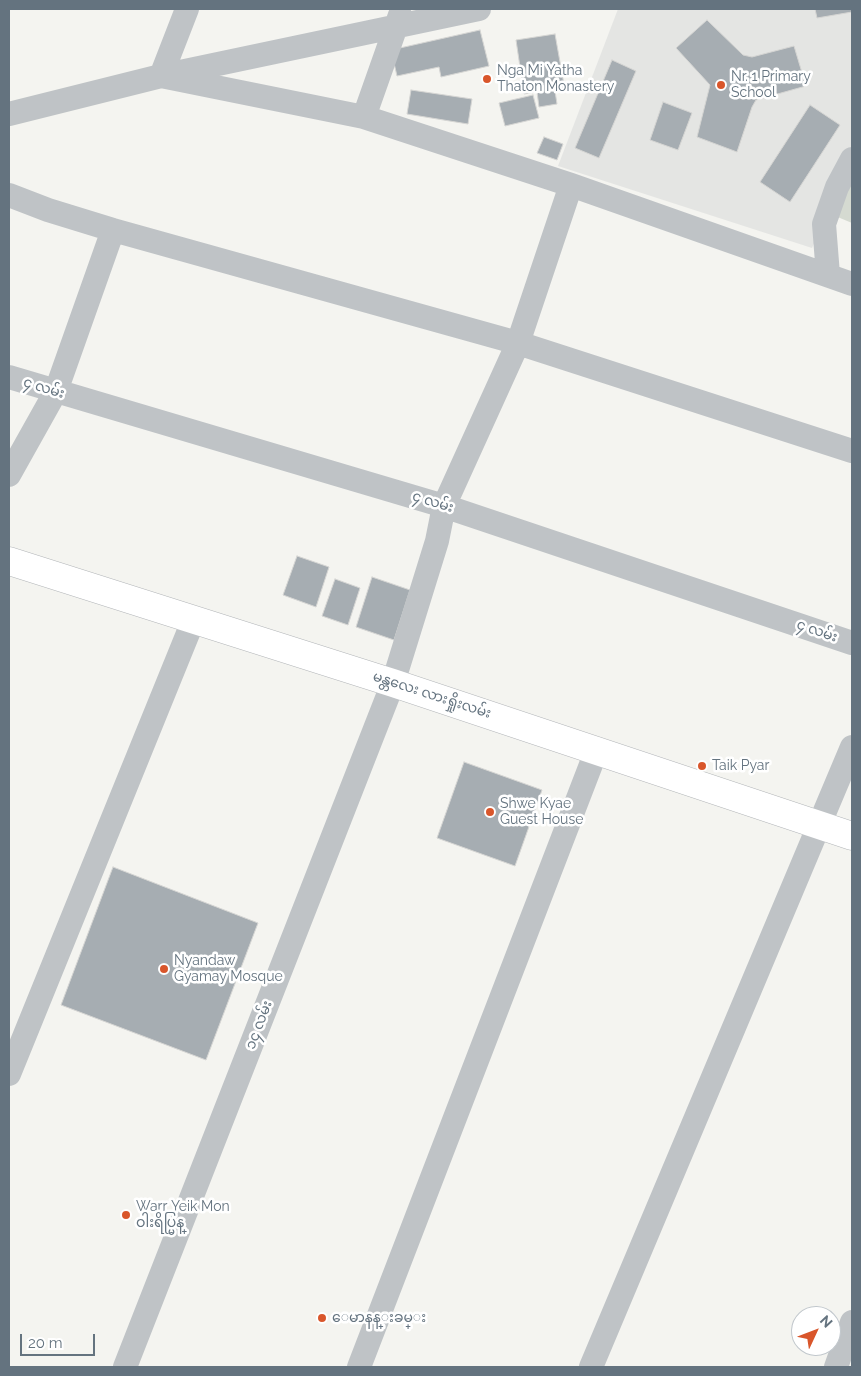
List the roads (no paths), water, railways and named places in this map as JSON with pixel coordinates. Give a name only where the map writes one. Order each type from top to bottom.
[{"type":"highway","name":"မန္တလေး လားရှိုးလမ်း","points":[[9,561],[597,749],[852,836]]},
{"type":"street","points":[[161,76],[187,9]]},
{"type":"street","points":[[9,114],[399,17],[479,9]]},
{"type":"street","points":[[364,117],[399,17]]},
{"type":"street","points":[[161,76],[364,117],[572,185],[852,284]]},
{"type":"street","points":[[828,275],[824,224],[837,187],[852,159]]},
{"type":"street","name":"၁၄ လမ်း","points":[[125,1367],[393,683],[437,541],[444,506],[518,343],[572,185]]},
{"type":"street","points":[[9,195],[48,210],[113,230],[518,343],[852,451]]},
{"type":"street","points":[[9,475],[56,391],[113,230]]},
{"type":"street","name":"၄ လမ်း","points":[[9,377],[444,506],[852,643]]},
{"type":"street","points":[[9,1074],[193,621]]},
{"type":"street","points":[[591,1367],[852,747]]},
{"type":"street","points":[[359,1367],[597,749]]},
{"type":"street","points":[[836,1367],[852,1322]]},
{"type":"place","name":"Nga Mi Yatha Thaton Monastery","points":[[487,79]]},
{"type":"place","name":"Nr. 1 Primary School","points":[[721,85]]},
{"type":"place","name":"Taik Pyar","points":[[702,766]]},
{"type":"place","name":"Shwe Kyae Guest House","points":[[490,812]]},
{"type":"place","name":"Nyandaw Gyamay Mosque","points":[[164,969]]},
{"type":"place","name":"Warr Yeik Mon ဝါးရိပ္မြန္","points":[[126,1215]]},
{"type":"place","name":"ေမာနန္းခမ္း","points":[[322,1318]]}]
